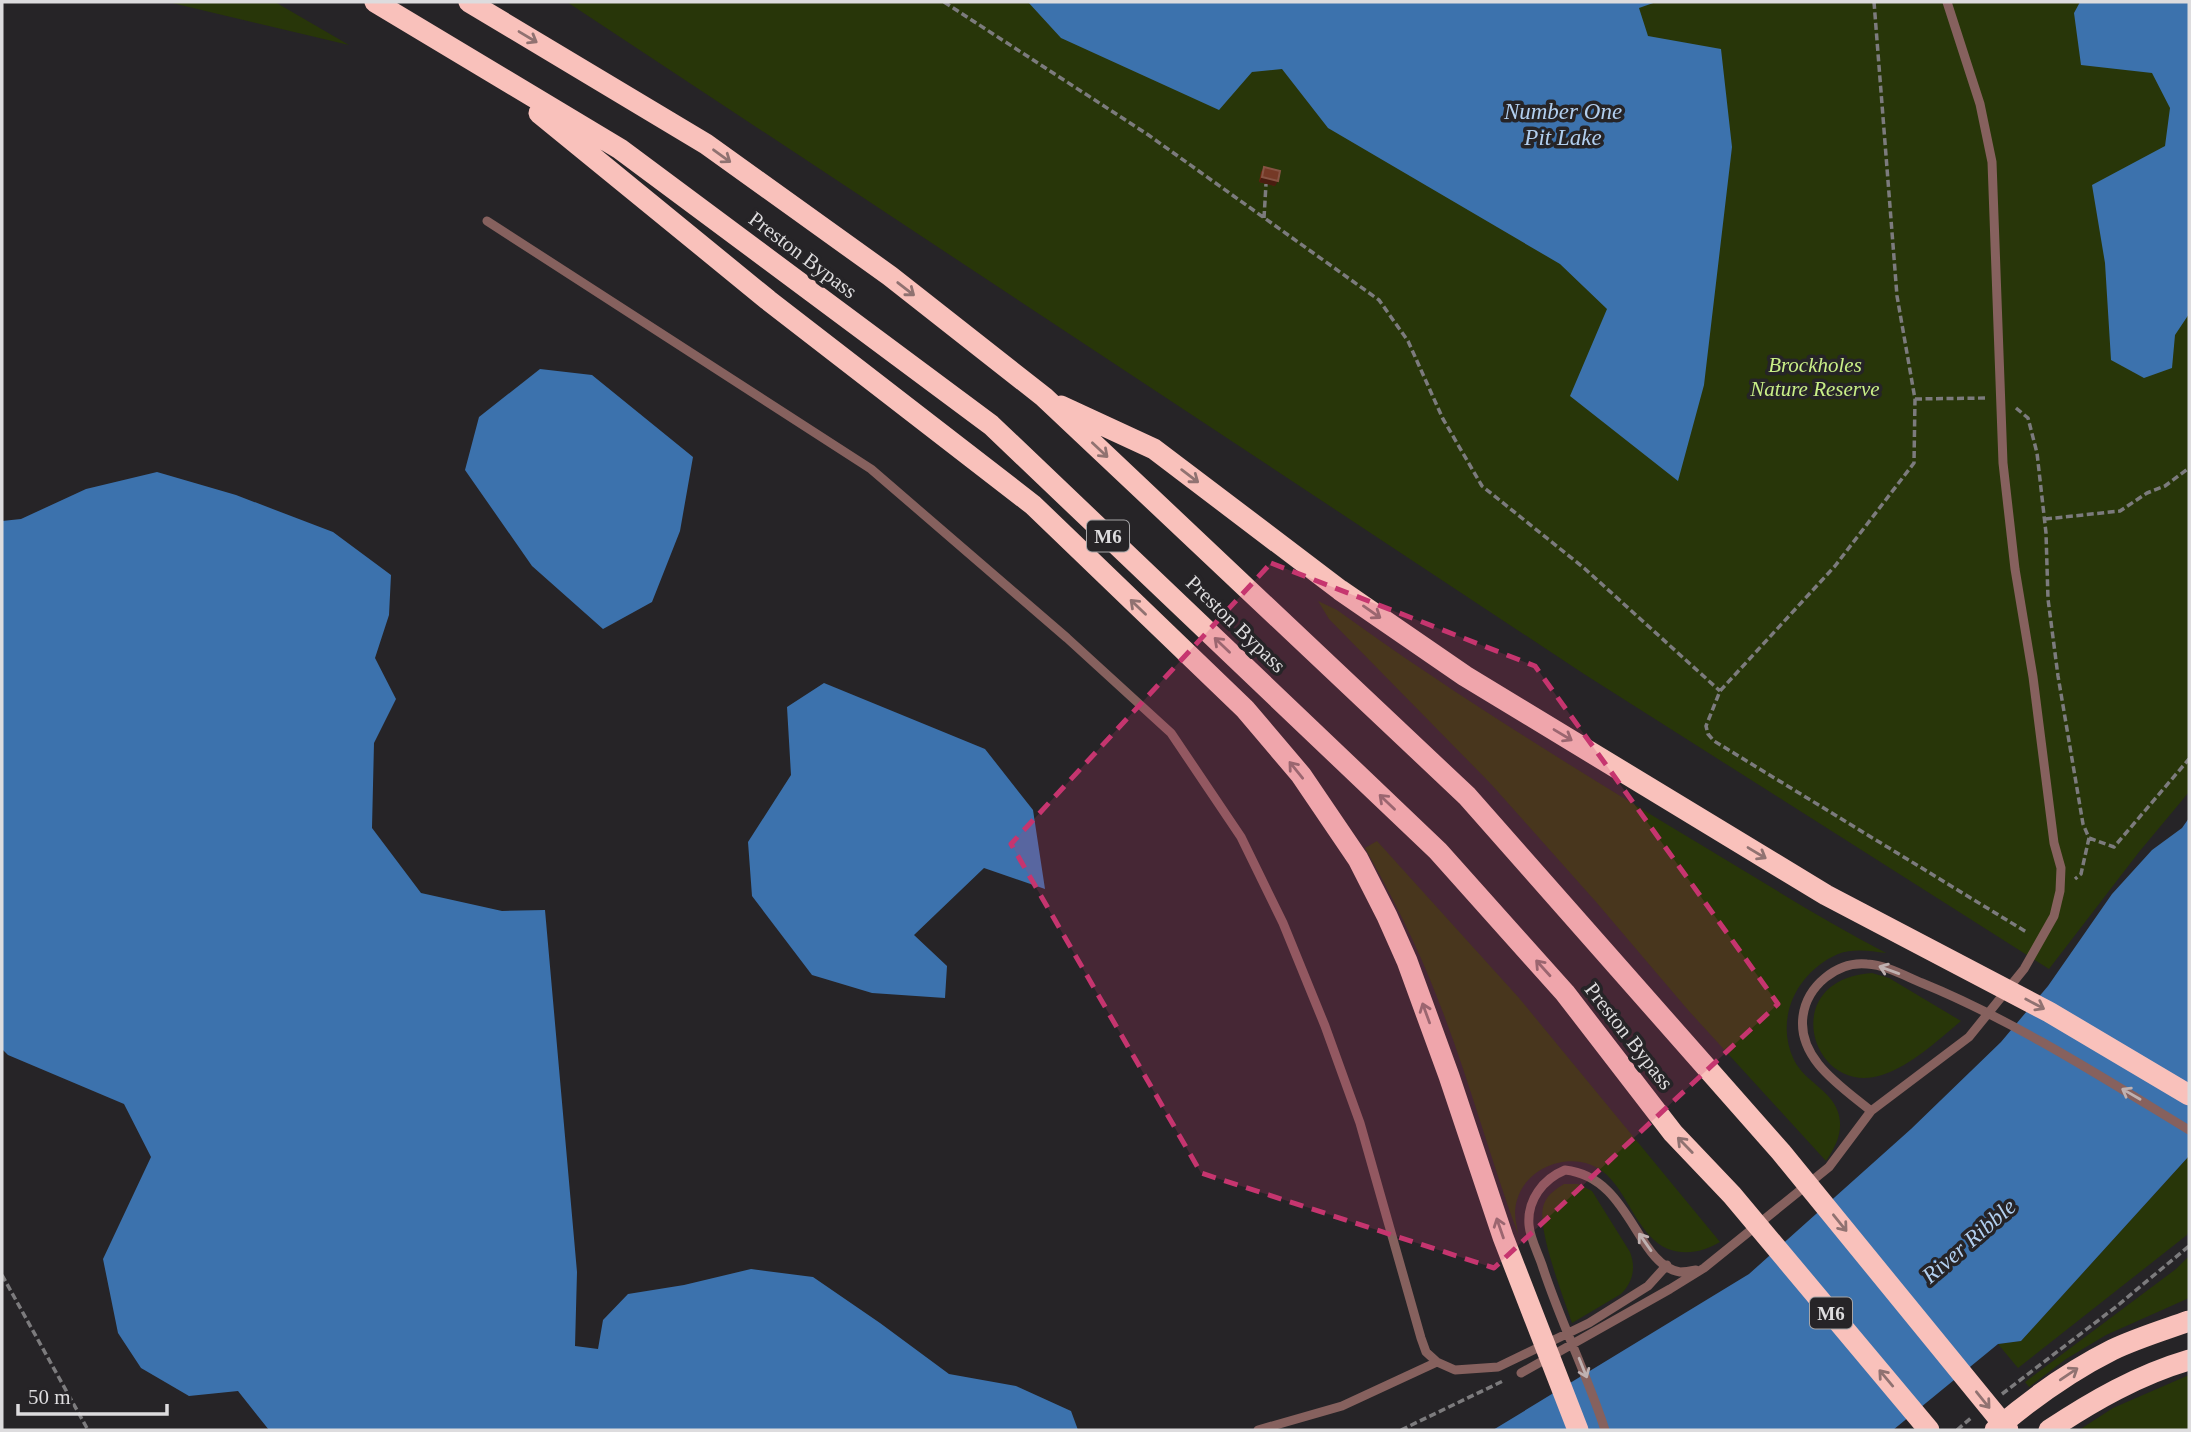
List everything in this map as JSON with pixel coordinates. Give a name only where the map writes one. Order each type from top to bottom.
[{"type":"highway","name":"Preston Bypass","points":[[375,2],[620,149],[991,425],[1438,851],[1565,993],[1673,1133],[1732,1195],[1929,1430]]},
{"type":"highway","name":"Preston Bypass","points":[[469,2],[706,144],[890,276],[1044,397],[1467,796],[1781,1152],[2008,1430]]},
{"type":"highway","points":[[477,64],[768,300],[1033,505],[1245,709],[1301,775],[1357,859],[1407,961],[1503,1237],[1578,1430]]},
{"type":"highway","points":[[1044,397],[1154,449],[1340,590],[1465,677],[1826,895],[2049,1012],[2189,1095]]},
{"type":"highway","points":[[1995,1430],[2079,1367],[2115,1349],[2189,1321]]},
{"type":"highway","points":[[2049,1430],[2114,1391],[2158,1370],[2189,1360]]},
{"type":"lane","points":[[1521,1373],[1701,1269],[1829,1167],[1871,1111],[1969,1037],[2024,969],[2054,916],[2060,891],[2061,868],[2054,843],[2033,677],[2015,569],[2003,463],[1992,162],[1980,104],[1947,2]]},
{"type":"lane","points":[[487,221],[871,468],[1067,638],[1171,733],[1241,837],[1283,923],[1360,1122],[1421,1338],[1426,1352],[1437,1362],[1455,1370],[1498,1367],[1509,1363],[1590,1323],[1648,1286],[1667,1265]]},
{"type":"lane","points":[[1871,1111],[1832,1079],[1807,1048],[1802,1022],[1806,1001],[1812,990],[1844,967],[1868,964],[1883,967],[1953,995],[2063,1055],[2189,1130]]},
{"type":"lane","points":[[1605,1430],[1594,1395],[1548,1282],[1529,1224],[1532,1204],[1538,1191],[1546,1180],[1564,1170],[1576,1171],[1597,1181],[1620,1204],[1650,1250],[1667,1265],[1681,1272],[1701,1269]]},
{"type":"lane","points":[[1258,1430],[1342,1406],[1437,1362]]},
{"type":"path","points":[[944,2],[1147,134],[1379,300],[1408,341],[1443,419],[1482,486],[1584,568],[1720,691]]},
{"type":"path","points":[[1874,2],[1897,296],[1915,399],[1914,463],[1835,566],[1720,691],[1706,726],[1714,741],[2042,941]]},
{"type":"path","points":[[1264,218],[1266,184]]},
{"type":"path","points":[[1915,399],[1981,397],[2007,401],[2028,418],[2037,453],[2045,519],[2048,599],[2058,676],[2082,824],[2089,838],[2081,874],[2060,891]]},
{"type":"path","points":[[2045,519],[2119,511],[2147,493],[2165,486],[2189,468]]},
{"type":"path","points":[[2089,838],[2114,847],[2189,759]]},
{"type":"path","points":[[1992,1401],[2118,1306],[2189,1246]]},
{"type":"path","points":[[2,1275],[88,1430]]},
{"type":"path","points":[[1401,1430],[1521,1373]]},
{"type":"path","points":[[1957,1430],[1971,1418]]},
{"type":"highlighted area","points":[[1271,563],[1535,666],[1778,1004],[1494,1268],[1201,1173],[1011,844]]},
{"type":"green space","points":[[168,2],[275,2],[349,45]]},
{"type":"green space","name":"Brockholes Nature Reserve","points":[[567,2],[2189,2],[2189,792],[2049,969],[1584,674]]},
{"type":"green space","points":[[1318,601],[1337,610],[1560,759],[1838,927],[1886,953],[1850,951],[1824,962],[1801,984],[1788,1013],[1788,1044],[1794,1060],[1804,1074],[1829,1097],[1840,1119],[1838,1138],[1826,1161],[1688,1010],[1491,784],[1329,619]]},
{"type":"green space","points":[[1377,841],[1519,998],[1720,1242],[1695,1251],[1668,1249],[1649,1235],[1607,1175],[1594,1166],[1579,1162],[1550,1165],[1526,1183],[1518,1196],[1515,1212],[1518,1234],[1437,997],[1404,921],[1365,848]]},
{"type":"green space","points":[[1872,973],[1889,978],[1961,1021],[1924,1052],[1893,1071],[1882,1075],[1857,1077],[1837,1070],[1822,1054],[1814,1035],[1814,1014],[1823,995],[1842,980]]},
{"type":"green space","points":[[2189,1156],[2187,1235],[2018,1368],[1998,1344],[2021,1341]]},
{"type":"green space","points":[[1564,1184],[1578,1184],[1592,1191],[1630,1252],[1633,1264],[1631,1280],[1621,1294],[1572,1323],[1547,1245],[1542,1214],[1548,1197]]},
{"type":"green space","points":[[2189,1256],[2189,1298],[2106,1335],[2066,1359],[2029,1387],[2025,1382],[2176,1269]]},
{"type":"green space","points":[[2189,1375],[2189,1430],[2079,1430],[2113,1408]]},
{"type":"water","name":"Number One Pit Lake","points":[[1028,2],[1656,2],[1639,8],[1648,36],[1721,49],[1732,147],[1704,385],[1678,481],[1570,396],[1607,309],[1560,264],[1328,128],[1282,69],[1252,72],[1219,110],[1061,38]]},
{"type":"water","points":[[2080,2],[2189,2],[2189,314],[2175,335],[2172,368],[2144,378],[2111,360],[2105,263],[2092,185],[2165,146],[2170,108],[2152,73],[2081,65],[2074,13]]},
{"type":"water","points":[[540,369],[592,375],[693,457],[680,531],[652,602],[603,629],[532,566],[465,470],[479,417]]},
{"type":"water","points":[[157,472],[236,495],[333,532],[391,575],[389,615],[375,658],[396,699],[374,743],[372,828],[421,893],[502,911],[545,910],[577,1272],[575,1346],[598,1349],[603,1320],[628,1294],[684,1285],[751,1269],[813,1277],[949,1374],[1016,1386],[1071,1411],[1078,1430],[269,1430],[238,1391],[189,1396],[141,1368],[118,1333],[103,1259],[151,1157],[124,1104],[8,1055],[2,1049],[2,521],[21,519],[86,489]]},
{"type":"water","points":[[824,683],[985,749],[1033,810],[1045,889],[984,868],[914,935],[947,966],[945,998],[872,993],[812,975],[752,896],[748,842],[791,775],[787,707]]},
{"type":"water","name":"River Ribble","points":[[2189,818],[2189,1156],[2021,1341],[1998,1344],[1893,1430],[1493,1430],[1749,1274],[1911,1129],[2001,1042],[2048,986],[2112,894],[2152,850],[2182,828]]},
{"type":"building","points":[[1264,167],[1280,171],[1278,181],[1262,177]]}]
